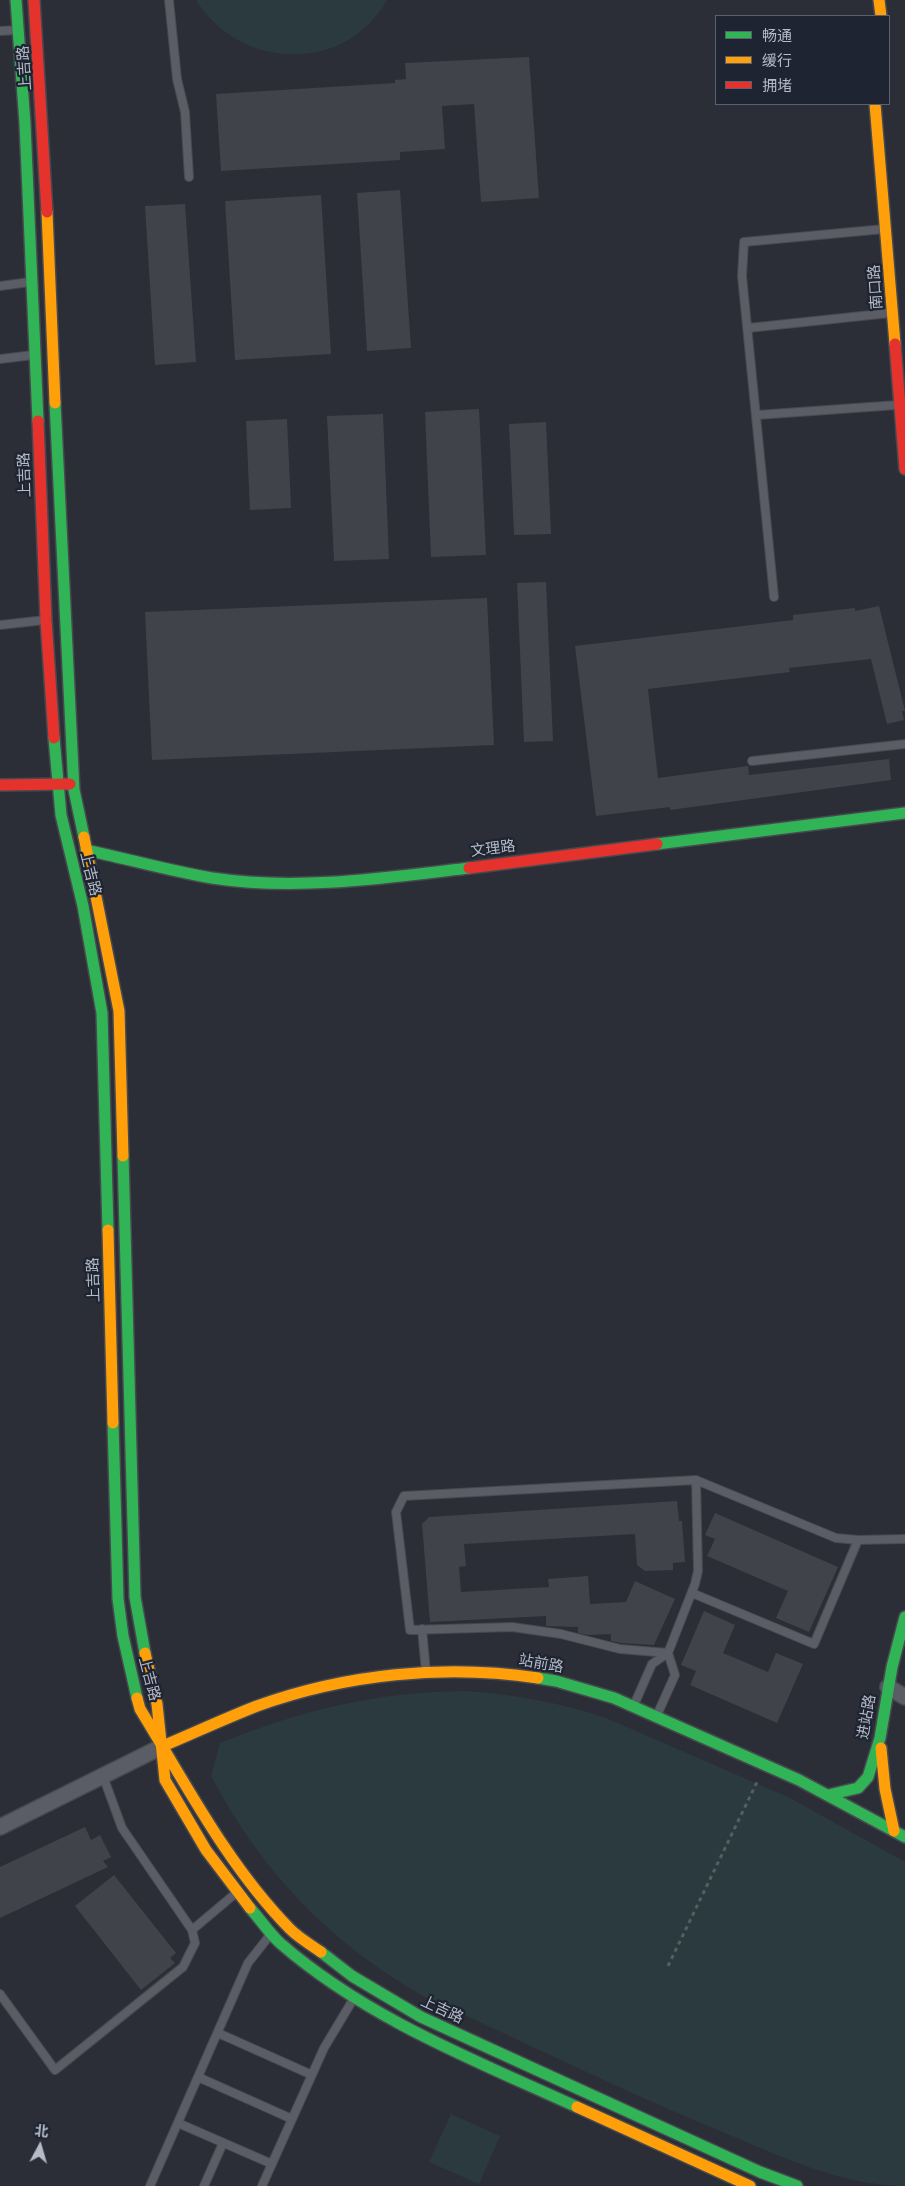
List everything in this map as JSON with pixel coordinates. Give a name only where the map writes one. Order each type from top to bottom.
[{"type":"main road","name":"上吉路","points":[[16,0],[32,282],[46,620],[56,778],[61,815],[83,906],[102,1013],[118,1599],[127,1654],[140,1709],[220,1841],[266,1902],[291,1930],[352,1976],[421,2017],[760,2172],[797,2186]]},
{"type":"main road","name":"上吉路","points":[[34,0],[44,132],[64,614],[73,778],[77,812],[108,948],[119,1011],[135,1597],[163,1746],[165,1780],[206,1850],[237,1893],[271,1933],[310,1967],[354,1998],[414,2032],[750,2186]]},
{"type":"main road","points":[[880,0],[881,15]]},
{"type":"main road","name":"南口路","points":[[875,105],[905,468]]},
{"type":"main road","points":[[0,773],[73,778]]},
{"type":"main road","points":[[0,785],[56,778]]},
{"type":"main road","name":"文理路","points":[[86,850],[213,878],[288,883],[347,882],[905,813]]},
{"type":"main road","name":"进站路","points":[[828,1795],[858,1788],[868,1777],[880,1738],[888,1688],[905,1617]]},
{"type":"main road","name":"站前路","points":[[163,1746],[258,1706],[294,1694],[366,1678],[426,1672],[489,1672],[526,1676],[585,1689],[633,1707],[828,1795],[905,1837]]},
{"type":"main road","points":[[880,1738],[885,1789],[894,1831]]},
{"type":"street","points":[[888,1688],[905,1697]]},
{"type":"street","points":[[0,1827],[163,1746]]},
{"type":"lane","points":[[169,0],[177,79],[186,112],[189,177]]},
{"type":"lane","points":[[0,31],[19,30]]},
{"type":"lane","points":[[774,598],[742,276],[744,242],[886,229]]},
{"type":"lane","points":[[0,286],[32,282]]},
{"type":"lane","points":[[748,328],[893,313]]},
{"type":"lane","points":[[0,359],[35,355]]},
{"type":"lane","points":[[757,415],[900,404]]},
{"type":"lane","points":[[0,625],[46,620]]},
{"type":"lane","points":[[752,761],[905,744]]},
{"type":"lane","points":[[633,1707],[652,1664],[668,1653],[692,1593],[698,1571],[696,1480]]},
{"type":"lane","points":[[668,1653],[620,1649],[560,1634],[512,1626],[410,1630],[396,1512],[404,1496],[696,1480],[836,1538],[858,1540],[905,1539]]},
{"type":"lane","points":[[692,1593],[814,1644],[858,1540]]},
{"type":"lane","points":[[422,1629],[426,1672]]},
{"type":"lane","points":[[656,1717],[675,1675],[668,1653]]},
{"type":"lane","points":[[0,1994],[55,2070],[183,1967],[195,1942],[192,1930],[122,1828],[103,1776]]},
{"type":"lane","points":[[192,1930],[237,1893]]},
{"type":"lane","points":[[150,2186],[248,1964],[271,1933]]},
{"type":"lane","points":[[262,2186],[324,2048],[354,1998]]},
{"type":"lane","points":[[218,2033],[312,2075]]},
{"type":"lane","points":[[198,2077],[292,2119]]},
{"type":"lane","points":[[178,2123],[272,2164]]},
{"type":"lane","points":[[204,2186],[223,2143]]},
{"type":"path","points":[[668,1966],[765,1765]]},
{"type":"shaded area","points":[[196,0],[387,0],[368,24],[345,41],[319,51],[292,54],[264,51],[238,40],[215,23]]},
{"type":"shaded area","points":[[464,1691],[536,1700],[571,1707],[606,1718],[790,1798],[905,1862],[905,2186],[883,2185],[838,2176],[774,2154],[693,2120],[421,1995],[387,1974],[356,1951],[300,1901],[252,1843],[211,1776],[220,1743],[250,1731],[310,1712],[370,1699],[432,1692]]},
{"type":"shaded area","points":[[451,2114],[500,2136],[479,2184],[429,2162]]},
{"type":"building","points":[[529,57],[539,198],[481,202],[474,104],[442,106],[445,149],[400,152],[400,160],[221,171],[216,94],[395,83],[395,80],[406,79],[405,63]]},
{"type":"building","points":[[400,190],[411,348],[367,351],[357,193]]},
{"type":"building","points":[[321,195],[331,354],[235,360],[225,201]]},
{"type":"building","points":[[185,204],[196,362],[155,365],[145,206]]},
{"type":"building","points":[[479,409],[486,555],[431,557],[425,412]]},
{"type":"building","points":[[383,414],[389,559],[334,561],[327,416]]},
{"type":"building","points":[[287,419],[291,508],[250,510],[246,421]]},
{"type":"building","points":[[546,422],[551,534],[514,535],[509,424]]},
{"type":"building","points":[[546,582],[553,741],[524,742],[517,583]]},
{"type":"building","points":[[487,598],[494,745],[152,760],[145,612]]},
{"type":"building","points":[[879,606],[905,711],[902,711],[904,720],[887,724],[871,659],[789,668],[790,672],[648,689],[658,778],[748,766],[749,775],[889,759],[891,780],[670,810],[670,807],[596,816],[575,646],[793,620],[793,615],[855,608],[855,611]]},
{"type":"building","points":[[677,1501],[679,1521],[682,1521],[685,1562],[673,1563],[673,1570],[645,1571],[637,1565],[635,1534],[464,1544],[466,1566],[459,1567],[461,1592],[549,1587],[548,1579],[588,1576],[590,1604],[626,1602],[635,1581],[675,1599],[654,1645],[611,1641],[611,1634],[588,1635],[578,1633],[578,1627],[546,1626],[546,1616],[430,1622],[422,1524],[429,1517]]},
{"type":"building","points":[[715,1513],[838,1567],[809,1632],[776,1618],[788,1591],[707,1556],[715,1539],[705,1535]]},
{"type":"building","points":[[704,1611],[735,1625],[723,1653],[768,1672],[776,1653],[803,1664],[777,1723],[690,1685],[696,1671],[681,1665]]},
{"type":"building","points":[[85,1827],[91,1840],[100,1835],[111,1857],[103,1861],[108,1867],[0,1918],[0,1867]]},
{"type":"building","points":[[114,1875],[176,1953],[170,1958],[175,1963],[141,1990],[75,1906]]},
{"type":"traffic: fast","points":[[16,0],[25,124],[38,421]]},
{"type":"traffic: fast","points":[[55,403],[74,790],[84,837]]},
{"type":"traffic: fast","points":[[54,738],[61,815],[83,906],[102,1013],[108,1230]]},
{"type":"traffic: fast","points":[[657,844],[905,813]]},
{"type":"traffic: fast","points":[[86,850],[212,878],[244,882],[341,882],[469,868]]},
{"type":"traffic: fast","points":[[123,1156],[135,1597],[145,1653]]},
{"type":"traffic: fast","points":[[113,1423],[118,1599],[123,1636],[137,1698]]},
{"type":"traffic: fast","points":[[828,1795],[858,1788],[868,1777],[880,1738],[892,1667],[905,1617]]},
{"type":"traffic: fast","points":[[538,1678],[556,1681],[614,1698],[799,1780],[905,1837]]},
{"type":"traffic: fast","points":[[250,1908],[280,1943],[313,1970],[348,1994],[422,2036],[577,2107]]},
{"type":"traffic: fast","points":[[321,1952],[352,1976],[421,2017],[760,2172],[797,2186]]},
{"type":"traffic: slow","points":[[879,0],[881,15]]},
{"type":"traffic: slow","points":[[875,105],[895,344]]},
{"type":"traffic: slow","points":[[47,212],[55,403]]},
{"type":"traffic: slow","points":[[84,837],[119,1011],[123,1156]]},
{"type":"traffic: slow","points":[[108,1230],[113,1423]]},
{"type":"traffic: slow","points":[[145,1653],[157,1704],[165,1780],[206,1850],[250,1908]]},
{"type":"traffic: slow","points":[[163,1746],[257,1706],[325,1686],[360,1679],[431,1672],[503,1674],[538,1678]]},
{"type":"traffic: slow","points":[[137,1698],[140,1709],[191,1795],[247,1879],[290,1929],[321,1952]]},
{"type":"traffic: slow","points":[[881,1748],[885,1789],[894,1831]]},
{"type":"traffic: slow","points":[[577,2107],[750,2186]]},
{"type":"traffic: jam","points":[[34,0],[47,212]]},
{"type":"traffic: jam","points":[[895,344],[905,469]]},
{"type":"traffic: jam","points":[[38,421],[46,620],[54,738]]},
{"type":"traffic: jam","points":[[0,785],[70,784]]},
{"type":"traffic: jam","points":[[469,868],[657,844]]}]
